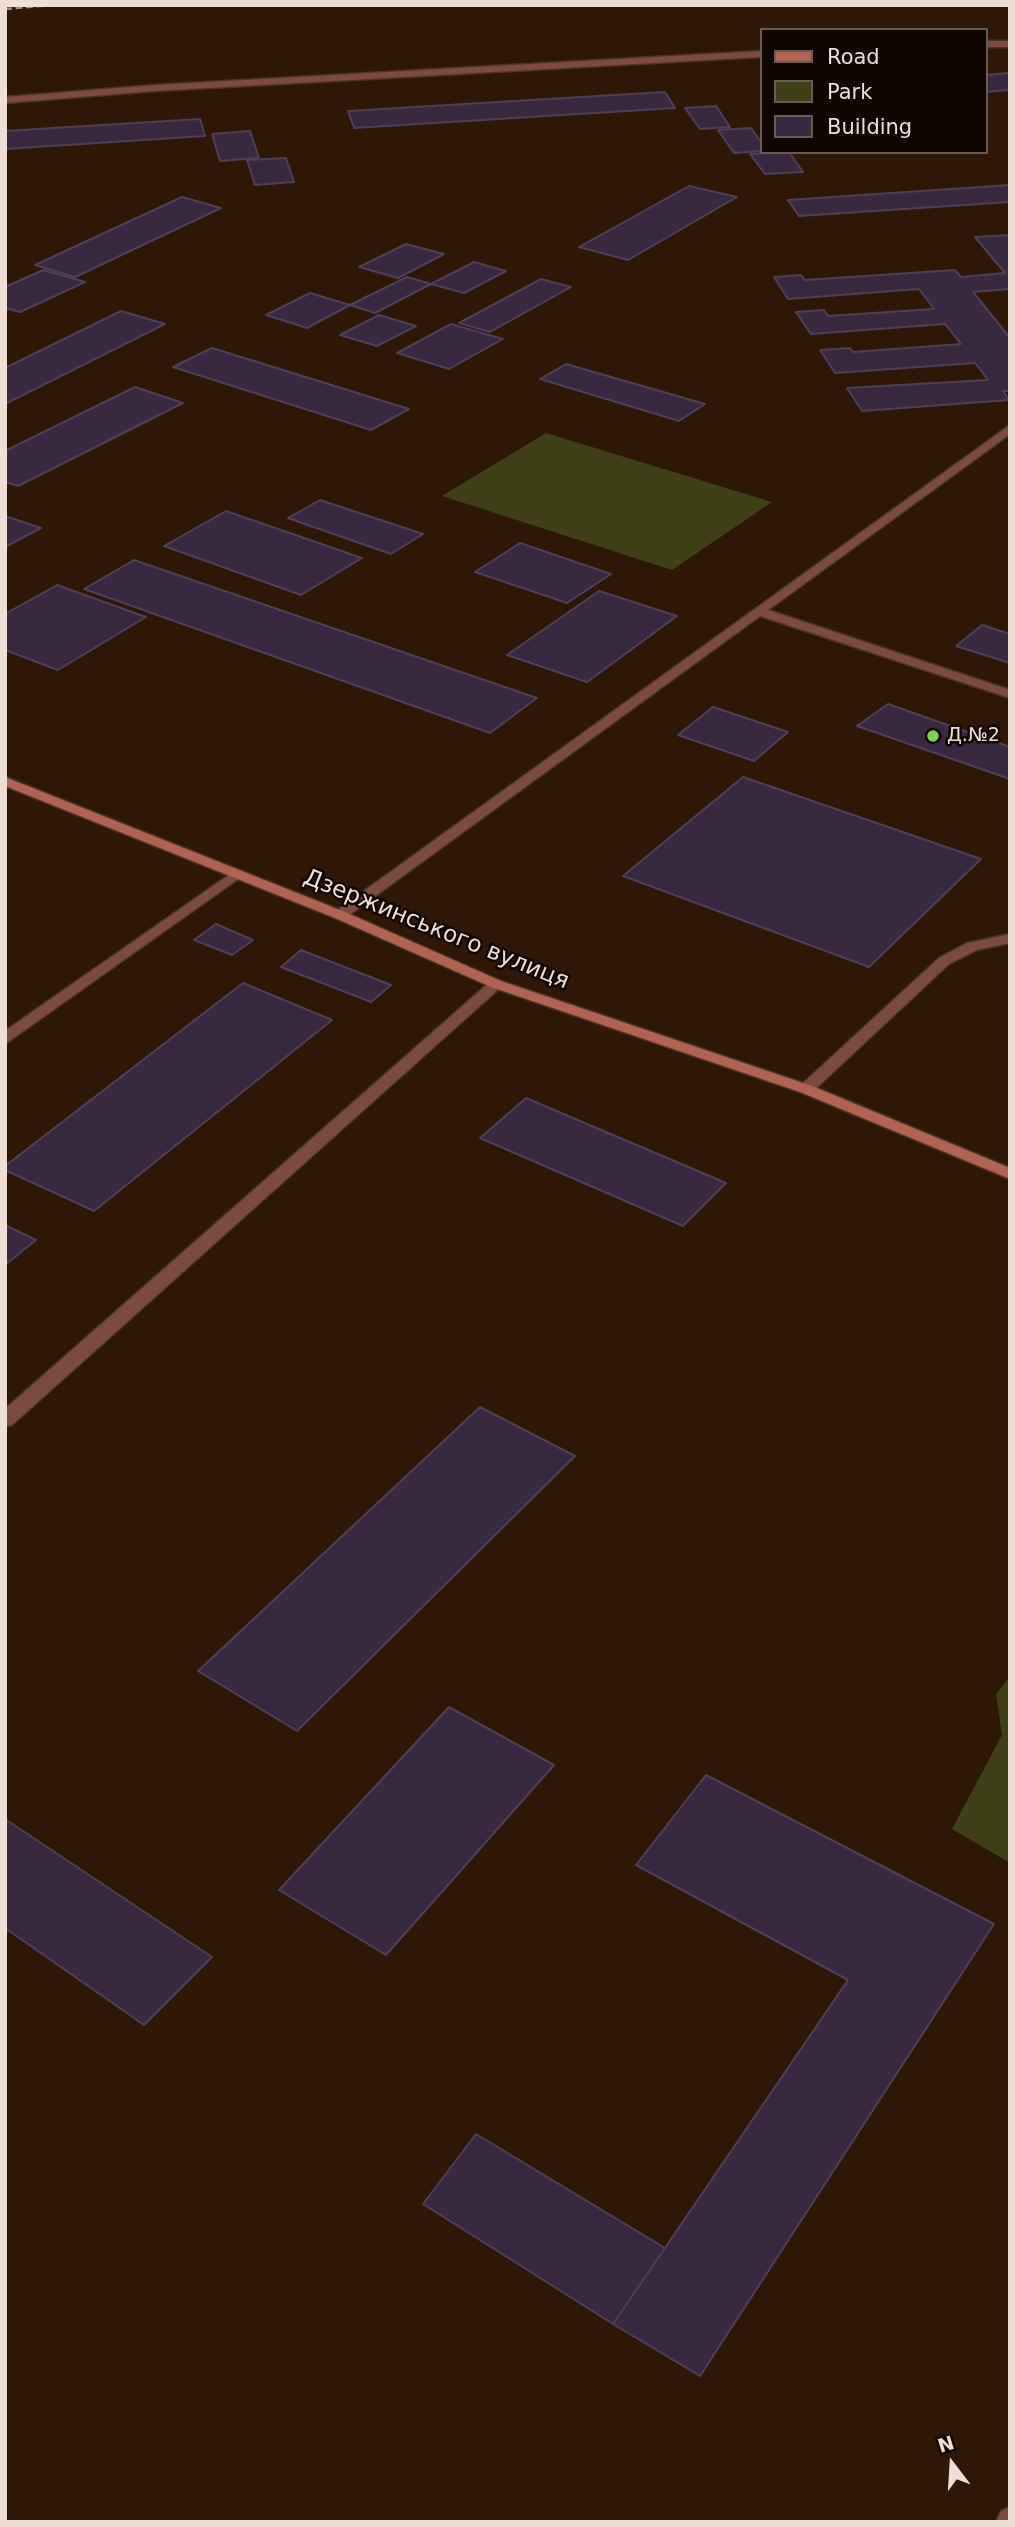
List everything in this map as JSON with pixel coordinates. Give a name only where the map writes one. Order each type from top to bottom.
[{"type":"main road","name":"Дзержинського вулиця","points":[[5,781],[340,915],[496,984],[806,1089],[1010,1174]]},
{"type":"street","points":[[987,44],[1010,44]]},
{"type":"street","points":[[5,100],[168,87],[760,54]]},
{"type":"street","points":[[340,915],[1010,428]]},
{"type":"street","points":[[759,611],[1010,694]]},
{"type":"street","points":[[5,1039],[236,874]]},
{"type":"street","points":[[806,1089],[944,961],[972,946],[1010,938]]},
{"type":"street","points":[[5,1420],[496,984]]},
{"type":"green space","points":[[546,433],[772,502],[672,570],[442,496]]},
{"type":"green space","points":[[1010,1676],[1010,1863],[952,1829],[1002,1735],[996,1694]]},
{"type":"building","points":[[1010,73],[1010,90],[987,92],[987,75]]},
{"type":"building","points":[[665,92],[675,108],[354,128],[348,111]]},
{"type":"building","points":[[716,106],[730,127],[700,129],[685,108]]},
{"type":"building","points":[[200,119],[205,136],[5,149],[5,131]]},
{"type":"building","points":[[751,128],[760,141],[760,151],[734,153],[718,130]]},
{"type":"building","points":[[250,131],[259,158],[220,161],[212,134]]},
{"type":"building","points":[[750,154],[790,154],[803,172],[765,174]]},
{"type":"building","points":[[286,158],[294,182],[255,185],[247,160]]},
{"type":"building","points":[[1010,185],[1010,202],[799,216],[788,200]]},
{"type":"building","points":[[689,186],[737,197],[628,260],[579,247]]},
{"type":"building","points":[[182,197],[221,208],[75,277],[35,265]]},
{"type":"building","points":[[1010,235],[1010,289],[973,292],[1010,338],[1010,391],[1003,391],[1009,400],[862,411],[847,388],[988,380],[975,363],[835,373],[820,350],[850,348],[853,352],[961,344],[945,324],[811,334],[796,312],[824,310],[828,316],[934,309],[919,289],[788,299],[774,277],[801,275],[805,280],[955,270],[961,277],[1005,273],[975,237]]},
{"type":"building","points":[[406,244],[444,254],[398,278],[359,267]]},
{"type":"building","points":[[474,262],[506,271],[464,293],[431,284]]},
{"type":"building","points":[[43,270],[85,282],[20,312],[5,308],[5,287]]},
{"type":"building","points":[[407,277],[431,284],[375,313],[350,305]]},
{"type":"building","points":[[541,279],[571,287],[490,332],[459,323]]},
{"type":"building","points":[[310,293],[350,305],[307,328],[266,315]]},
{"type":"building","points":[[121,311],[165,324],[5,404],[5,368]]},
{"type":"building","points":[[379,315],[416,326],[377,346],[340,335]]},
{"type":"building","points":[[451,324],[503,339],[449,369],[397,353]]},
{"type":"building","points":[[212,348],[409,409],[371,430],[173,367]]},
{"type":"building","points":[[566,364],[705,404],[679,421],[540,379]]},
{"type":"building","points":[[135,387],[183,403],[18,486],[5,482],[5,451]]},
{"type":"building","points":[[320,500],[423,534],[391,554],[288,518]]},
{"type":"building","points":[[226,511],[362,558],[301,595],[164,546]]},
{"type":"building","points":[[5,516],[41,528],[5,547]]},
{"type":"building","points":[[520,543],[611,574],[567,603],[475,572]]},
{"type":"building","points":[[134,560],[537,698],[490,733],[84,589]]},
{"type":"building","points":[[57,585],[146,617],[58,670],[5,650],[5,614]]},
{"type":"building","points":[[599,591],[677,616],[587,682],[507,655]]},
{"type":"building","points":[[982,625],[1010,634],[1010,663],[956,646]]},
{"type":"building","name":"Д.№2","points":[[888,704],[1010,747],[1010,779],[857,726]]},
{"type":"building","points":[[713,707],[788,732],[754,761],[678,735]]},
{"type":"building","points":[[743,777],[981,859],[869,967],[623,876]]},
{"type":"building","points":[[216,924],[253,940],[232,955],[194,940]]},
{"type":"building","points":[[301,950],[391,985],[371,1002],[281,967]]},
{"type":"building","points":[[243,983],[332,1020],[94,1211],[5,1170],[5,1166]]},
{"type":"building","points":[[526,1098],[726,1183],[683,1226],[480,1138]]},
{"type":"building","points":[[5,1225],[36,1240],[5,1265]]},
{"type":"building","points":[[480,1407],[575,1456],[297,1731],[198,1671]]},
{"type":"building","points":[[449,1707],[554,1765],[386,1955],[279,1890]]},
{"type":"building","points":[[706,1775],[994,1924],[700,2376],[613,2324],[848,1980],[636,1865]]},
{"type":"building","points":[[5,1819],[212,1957],[144,2025],[5,1928]]},
{"type":"building","points":[[476,2134],[665,2248],[613,2324],[423,2204]]},
{"type":"railway","points":[[5,9],[52,5]]},
{"type":"place","name":"Д.№2","points":[[933,736]]}]
